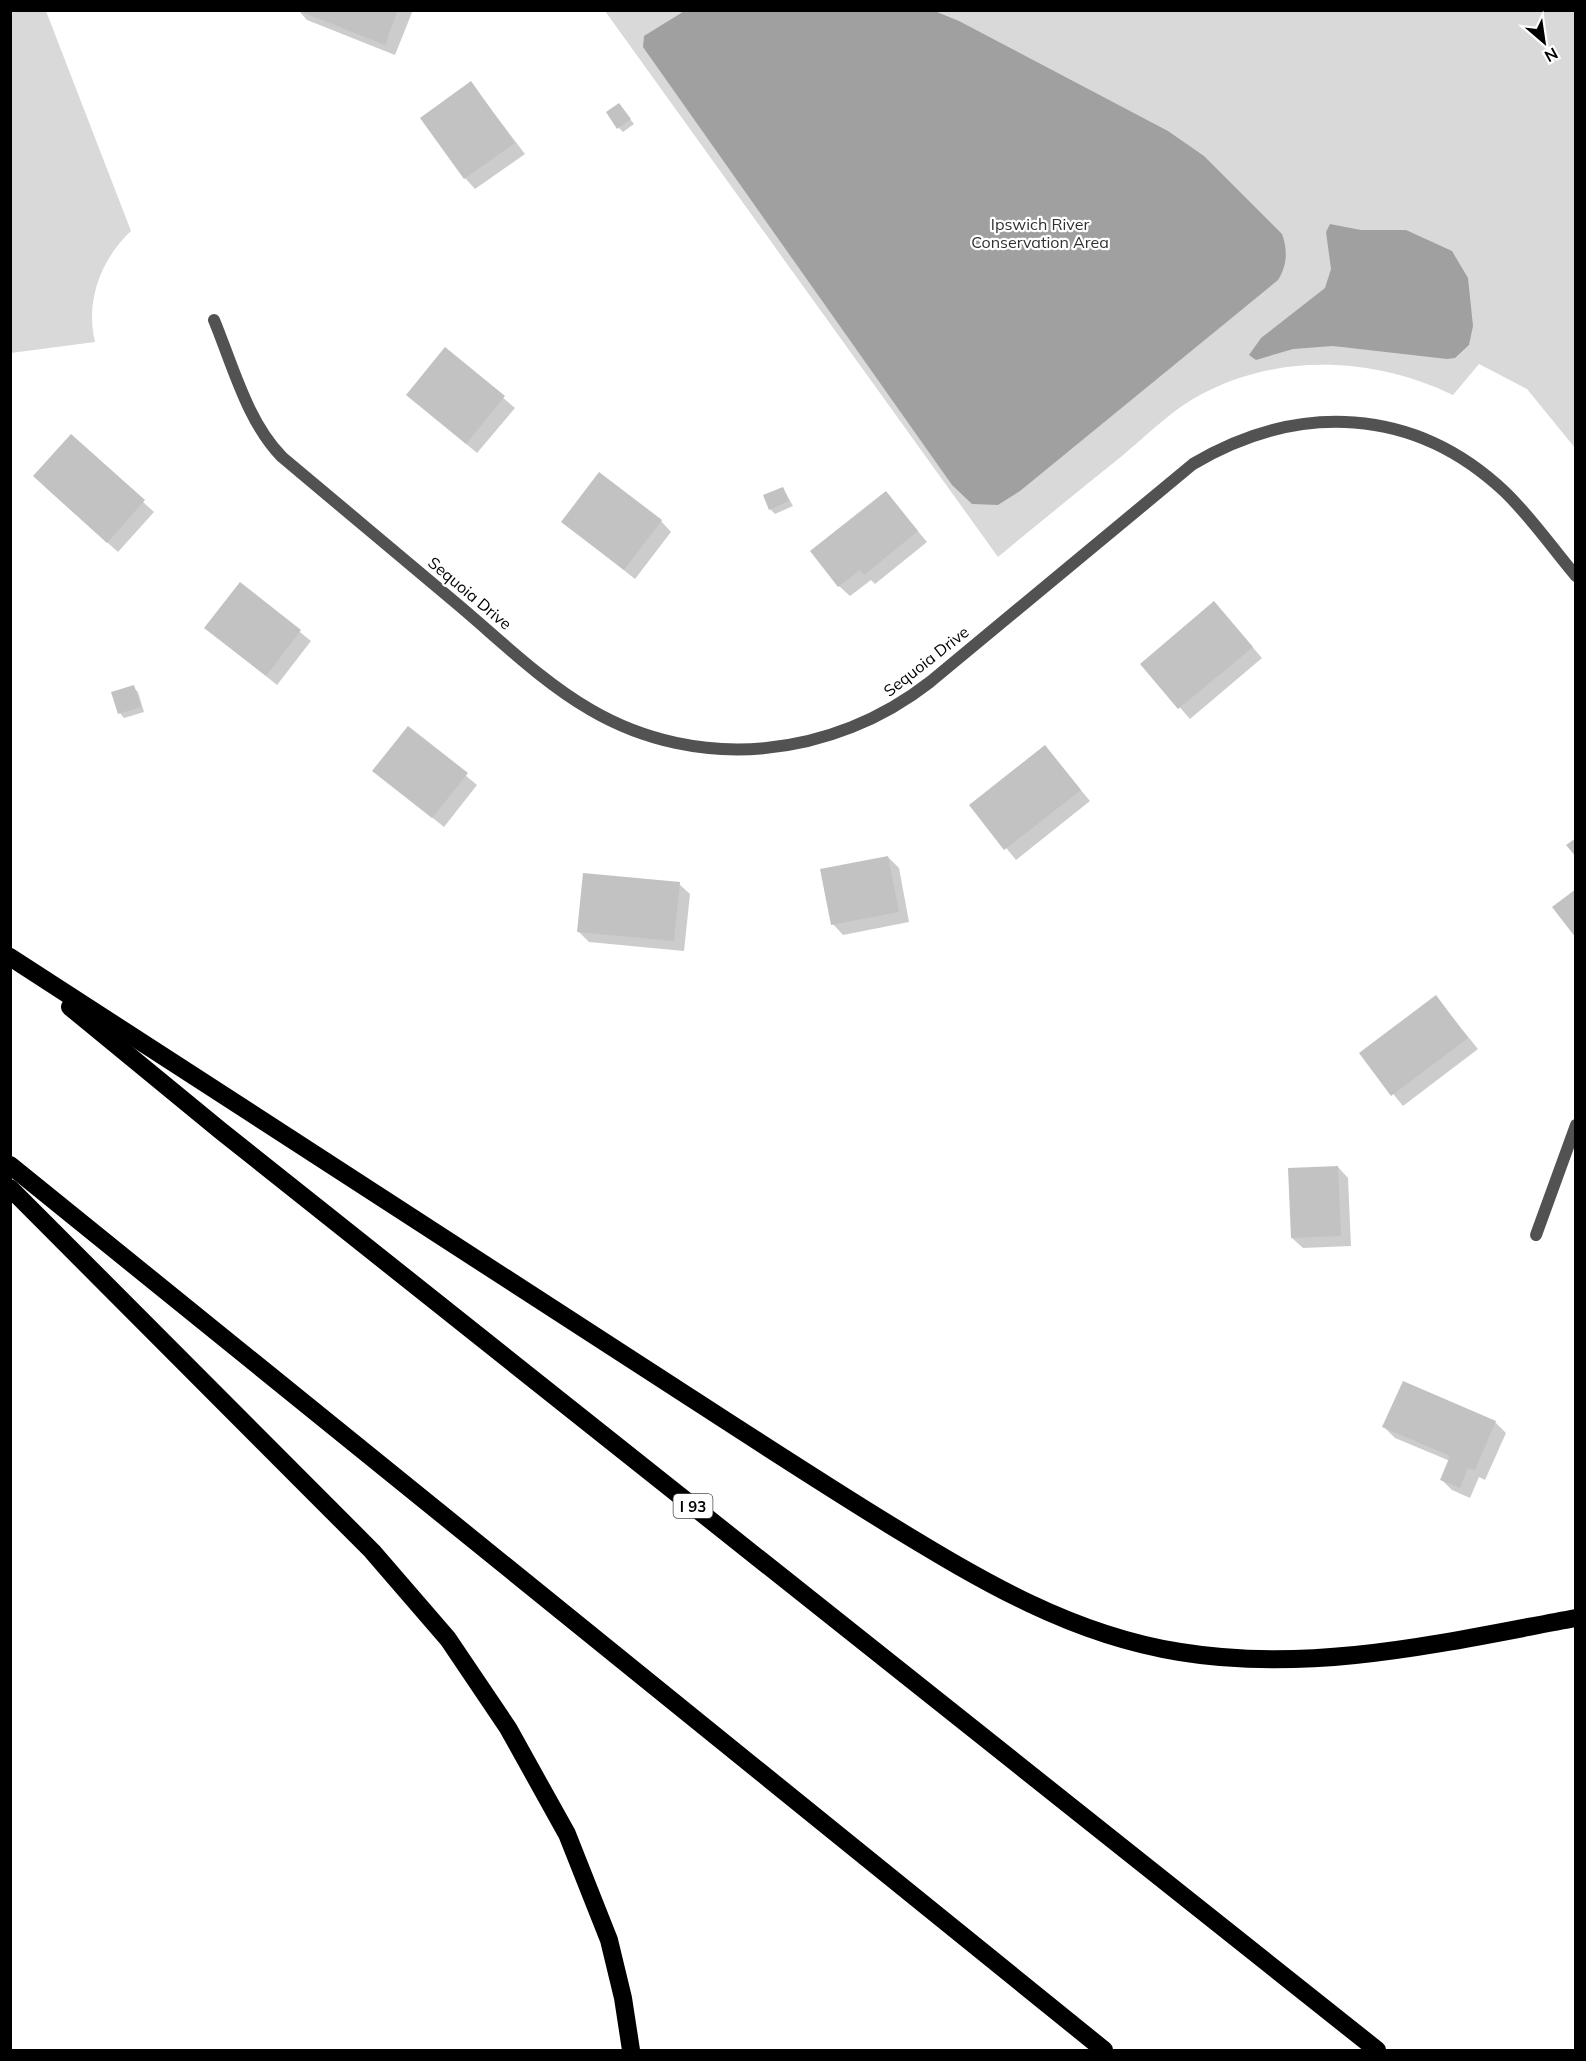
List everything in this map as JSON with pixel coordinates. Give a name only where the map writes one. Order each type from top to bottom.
[{"type":"highway","points":[[10,957],[821,1482],[968,1572],[1035,1608],[1106,1635],[1143,1645],[1180,1652],[1256,1660],[1332,1658],[1370,1654],[1575,1618]]},
{"type":"highway","name":"I 93","points":[[10,957],[221,1131],[1377,2050]]},
{"type":"highway","points":[[10,1165],[1104,2050]]},
{"type":"highway","points":[[10,1188],[372,1551],[448,1639],[508,1728],[567,1834],[609,1940],[623,1998],[631,2050]]},
{"type":"street","name":"Sequoia Drive","points":[[214,320],[256,421],[267,440],[282,457],[570,697],[638,733],[688,746],[740,750],[791,746],[840,733],[888,711],[930,682],[1193,464],[1236,441],[1282,427],[1331,422],[1380,426],[1411,435],[1448,451],[1469,463],[1507,494],[1575,576]]},
{"type":"street","points":[[1536,1235],[1575,1125]]},
{"type":"green space","points":[[10,11],[46,11],[131,231],[111,254],[98,282],[92,311],[95,342],[11,353]]},
{"type":"green space","name":"Ipswich River Conservation Area","points":[[605,11],[1575,11],[1575,448],[1527,389],[1479,364],[1453,395],[1420,381],[1351,366],[1316,365],[1281,368],[1247,376],[1213,388],[1182,406],[998,557]]},
{"type":"shaded area","points":[[686,10],[932,10],[959,21],[1168,131],[1204,156],[1282,234],[1286,258],[1281,275],[1278,280],[1020,491],[998,505],[972,504],[952,485],[643,47],[644,36]]},
{"type":"shaded area","points":[[1330,224],[1361,230],[1406,230],[1452,251],[1468,278],[1473,326],[1469,345],[1455,358],[1447,359],[1333,346],[1293,349],[1256,360],[1249,355],[1261,338],[1325,288],[1331,269],[1326,232]]},
{"type":"building","points":[[297,10],[398,10],[385,45]]},
{"type":"building","points":[[471,81],[515,143],[464,179],[420,118]]},
{"type":"building","points":[[619,103],[631,119],[617,129],[606,112]]},
{"type":"building","points":[[445,347],[505,396],[466,444],[406,395]]},
{"type":"building","points":[[71,434],[145,500],[107,543],[33,476]]},
{"type":"building","points":[[599,472],[662,520],[624,570],[561,522]]},
{"type":"building","points":[[783,487],[789,501],[769,510],[763,495]]},
{"type":"building","points":[[886,491],[918,531],[864,575],[860,570],[838,587],[810,551]]},
{"type":"building","points":[[240,582],[301,630],[266,676],[204,628]]},
{"type":"building","points":[[1214,601],[1253,647],[1178,709],[1140,664]]},
{"type":"building","points":[[134,685],[141,707],[118,714],[111,692]]},
{"type":"building","points":[[408,726],[468,773],[432,818],[372,771]]},
{"type":"building","points":[[1045,745],[1081,790],[1004,850],[969,805]]},
{"type":"building","points":[[1576,838],[1576,857],[1566,845]]},
{"type":"building","points":[[888,856],[899,912],[831,925],[820,869]]},
{"type":"building","points":[[583,873],[680,882],[674,941],[577,932]]},
{"type":"building","points":[[1576,889],[1576,938],[1552,907]]},
{"type":"building","points":[[1436,995],[1468,1038],[1391,1096],[1359,1053]]},
{"type":"building","points":[[1338,1166],[1341,1236],[1291,1238],[1288,1168]]},
{"type":"building","points":[[1403,1381],[1496,1421],[1475,1470],[1468,1468],[1460,1488],[1440,1480],[1450,1456],[1382,1427]]}]
